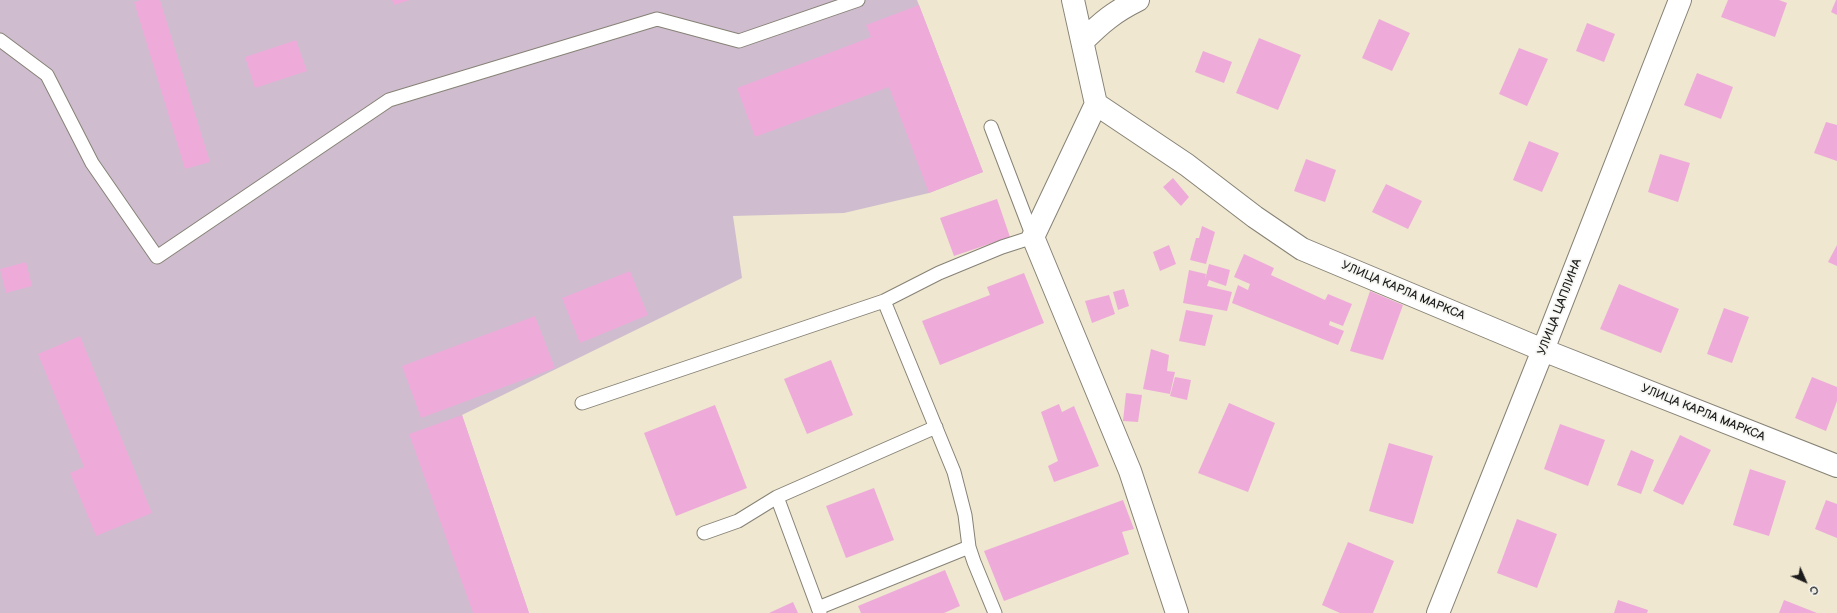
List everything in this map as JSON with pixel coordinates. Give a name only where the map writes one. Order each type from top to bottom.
[{"type":"street","points":[[1072,0],[1083,41],[1096,104],[1033,237],[1130,471],[1177,613]]},
{"type":"street","points":[[1083,41],[1104,20],[1115,12],[1138,0]]},
{"type":"street","name":"УЛИЦА ЦАПЛИНА","points":[[1438,613],[1544,350],[1680,0]]},
{"type":"street","name":"УЛИЦА КАРЛА МАРКСА","points":[[1096,104],[1187,164],[1255,217],[1302,249],[1544,350],[1837,466]]},
{"type":"lane","points":[[0,40],[47,75],[92,164],[157,257],[389,100],[657,19],[739,41],[858,0]]},
{"type":"lane","points":[[582,403],[884,301],[939,273],[1002,247],[1033,237],[991,127]]},
{"type":"lane","points":[[884,301],[954,472],[965,515],[974,562],[995,613]]},
{"type":"lane","points":[[704,533],[738,521],[777,497],[936,427]]},
{"type":"lane","points":[[777,497],[819,610],[970,547]]},
{"type":"shaded area","points":[[0,0],[917,0],[983,172],[929,193],[844,213],[733,216],[742,278],[462,415],[529,613],[0,613]]},
{"type":"building","points":[[141,0],[160,0],[210,162],[185,169],[134,2]]},
{"type":"building","points":[[392,0],[410,0],[394,5]]},
{"type":"building","points":[[1728,0],[1779,0],[1787,3],[1775,37],[1721,17]]},
{"type":"building","points":[[1837,0],[1837,15],[1831,12]]},
{"type":"building","points":[[919,5],[983,172],[929,193],[889,87],[755,137],[737,88],[871,37],[866,25]]},
{"type":"building","points":[[1379,19],[1410,33],[1392,71],[1362,58]]},
{"type":"building","points":[[1587,23],[1615,34],[1604,62],[1576,51]]},
{"type":"building","points":[[1259,38],[1301,55],[1278,110],[1236,93]]},
{"type":"building","points":[[296,40],[307,71],[255,88],[245,57]]},
{"type":"building","points":[[1519,48],[1548,59],[1527,106],[1499,94]]},
{"type":"building","points":[[1203,51],[1232,62],[1224,83],[1195,72]]},
{"type":"building","points":[[1697,73],[1733,87],[1721,119],[1684,105]]},
{"type":"building","points":[[1826,122],[1837,125],[1837,161],[1814,153]]},
{"type":"building","points":[[1529,141],[1559,153],[1542,192],[1513,180]]},
{"type":"building","points":[[1660,154],[1690,163],[1678,202],[1648,192]]},
{"type":"building","points":[[1306,159],[1336,170],[1325,202],[1294,191]]},
{"type":"building","points":[[1173,178],[1189,197],[1181,206],[1163,187]]},
{"type":"building","points":[[1386,184],[1422,201],[1408,229],[1372,212]]},
{"type":"building","points":[[997,199],[1010,237],[954,256],[940,218]]},
{"type":"building","points":[[1202,226],[1215,232],[1206,264],[1190,260],[1196,238],[1199,238]]},
{"type":"building","points":[[1169,245],[1176,264],[1160,271],[1153,252]]},
{"type":"building","points":[[1837,245],[1837,266],[1828,262]]},
{"type":"building","points":[[1244,254],[1274,268],[1271,275],[1325,300],[1328,294],[1352,304],[1343,326],[1330,321],[1329,325],[1344,331],[1338,345],[1232,303],[1238,285],[1248,290],[1250,284],[1234,277]]},
{"type":"building","points":[[26,262],[32,286],[6,293],[0,269]]},
{"type":"building","points":[[1209,264],[1230,270],[1226,286],[1209,280],[1207,286],[1232,292],[1227,311],[1183,303],[1189,270],[1206,274],[1205,280]]},
{"type":"building","points":[[630,271],[648,315],[580,343],[562,298]]},
{"type":"building","points":[[1024,273],[1044,323],[940,365],[922,321],[990,295],[987,287]]},
{"type":"building","points":[[1619,284],[1679,309],[1661,353],[1600,329]]},
{"type":"building","points":[[1124,289],[1129,306],[1118,310],[1113,292]]},
{"type":"building","points":[[1370,291],[1403,305],[1383,360],[1350,351]]},
{"type":"building","points":[[1109,295],[1115,314],[1092,323],[1085,301]]},
{"type":"building","points":[[1724,308],[1749,317],[1732,363],[1707,354]]},
{"type":"building","points":[[1186,310],[1213,315],[1205,346],[1179,341]]},
{"type":"building","points":[[535,316],[555,368],[421,418],[402,366]]},
{"type":"building","points":[[80,336],[152,513],[96,536],[70,473],[84,467],[38,354]]},
{"type":"building","points":[[1151,349],[1169,355],[1167,371],[1175,372],[1170,394],[1143,389]]},
{"type":"building","points":[[831,360],[853,415],[807,434],[784,379]]},
{"type":"building","points":[[1175,377],[1191,380],[1187,400],[1170,396]]},
{"type":"building","points":[[1812,377],[1837,387],[1837,401],[1826,431],[1795,418]]},
{"type":"building","points":[[1126,393],[1142,395],[1138,422],[1123,421]]},
{"type":"building","points":[[1229,403],[1275,423],[1248,492],[1198,473]]},
{"type":"building","points":[[1059,404],[1062,412],[1074,406],[1099,466],[1054,482],[1048,466],[1058,461],[1041,412]]},
{"type":"building","points":[[715,405],[747,488],[676,516],[644,433]]},
{"type":"building","points":[[462,415],[529,613],[473,613],[409,434]]},
{"type":"building","points":[[1560,424],[1605,440],[1588,486],[1544,469]]},
{"type":"building","points":[[1680,435],[1711,450],[1683,505],[1653,491]]},
{"type":"building","points":[[1389,443],[1433,456],[1413,524],[1369,511]]},
{"type":"building","points":[[1631,450],[1654,460],[1641,494],[1617,485]]},
{"type":"building","points":[[1750,469],[1786,481],[1769,536],[1733,525]]},
{"type":"building","points":[[874,488],[894,540],[846,558],[826,506]]},
{"type":"building","points":[[1123,500],[1134,529],[1122,532],[1129,554],[1004,601],[984,551]]},
{"type":"building","points":[[1826,500],[1837,504],[1837,538],[1815,529]]},
{"type":"building","points":[[1517,519],[1557,534],[1537,588],[1497,573]]},
{"type":"building","points":[[1348,542],[1394,561],[1373,613],[1340,613],[1322,605]]},
{"type":"building","points":[[945,570],[960,606],[944,613],[861,613],[858,606]]},
{"type":"building","points":[[1618,600],[1648,610],[1647,613],[1614,613]]},
{"type":"building","points":[[1784,600],[1817,613],[1779,613]]},
{"type":"building","points":[[793,602],[798,613],[769,613]]}]
